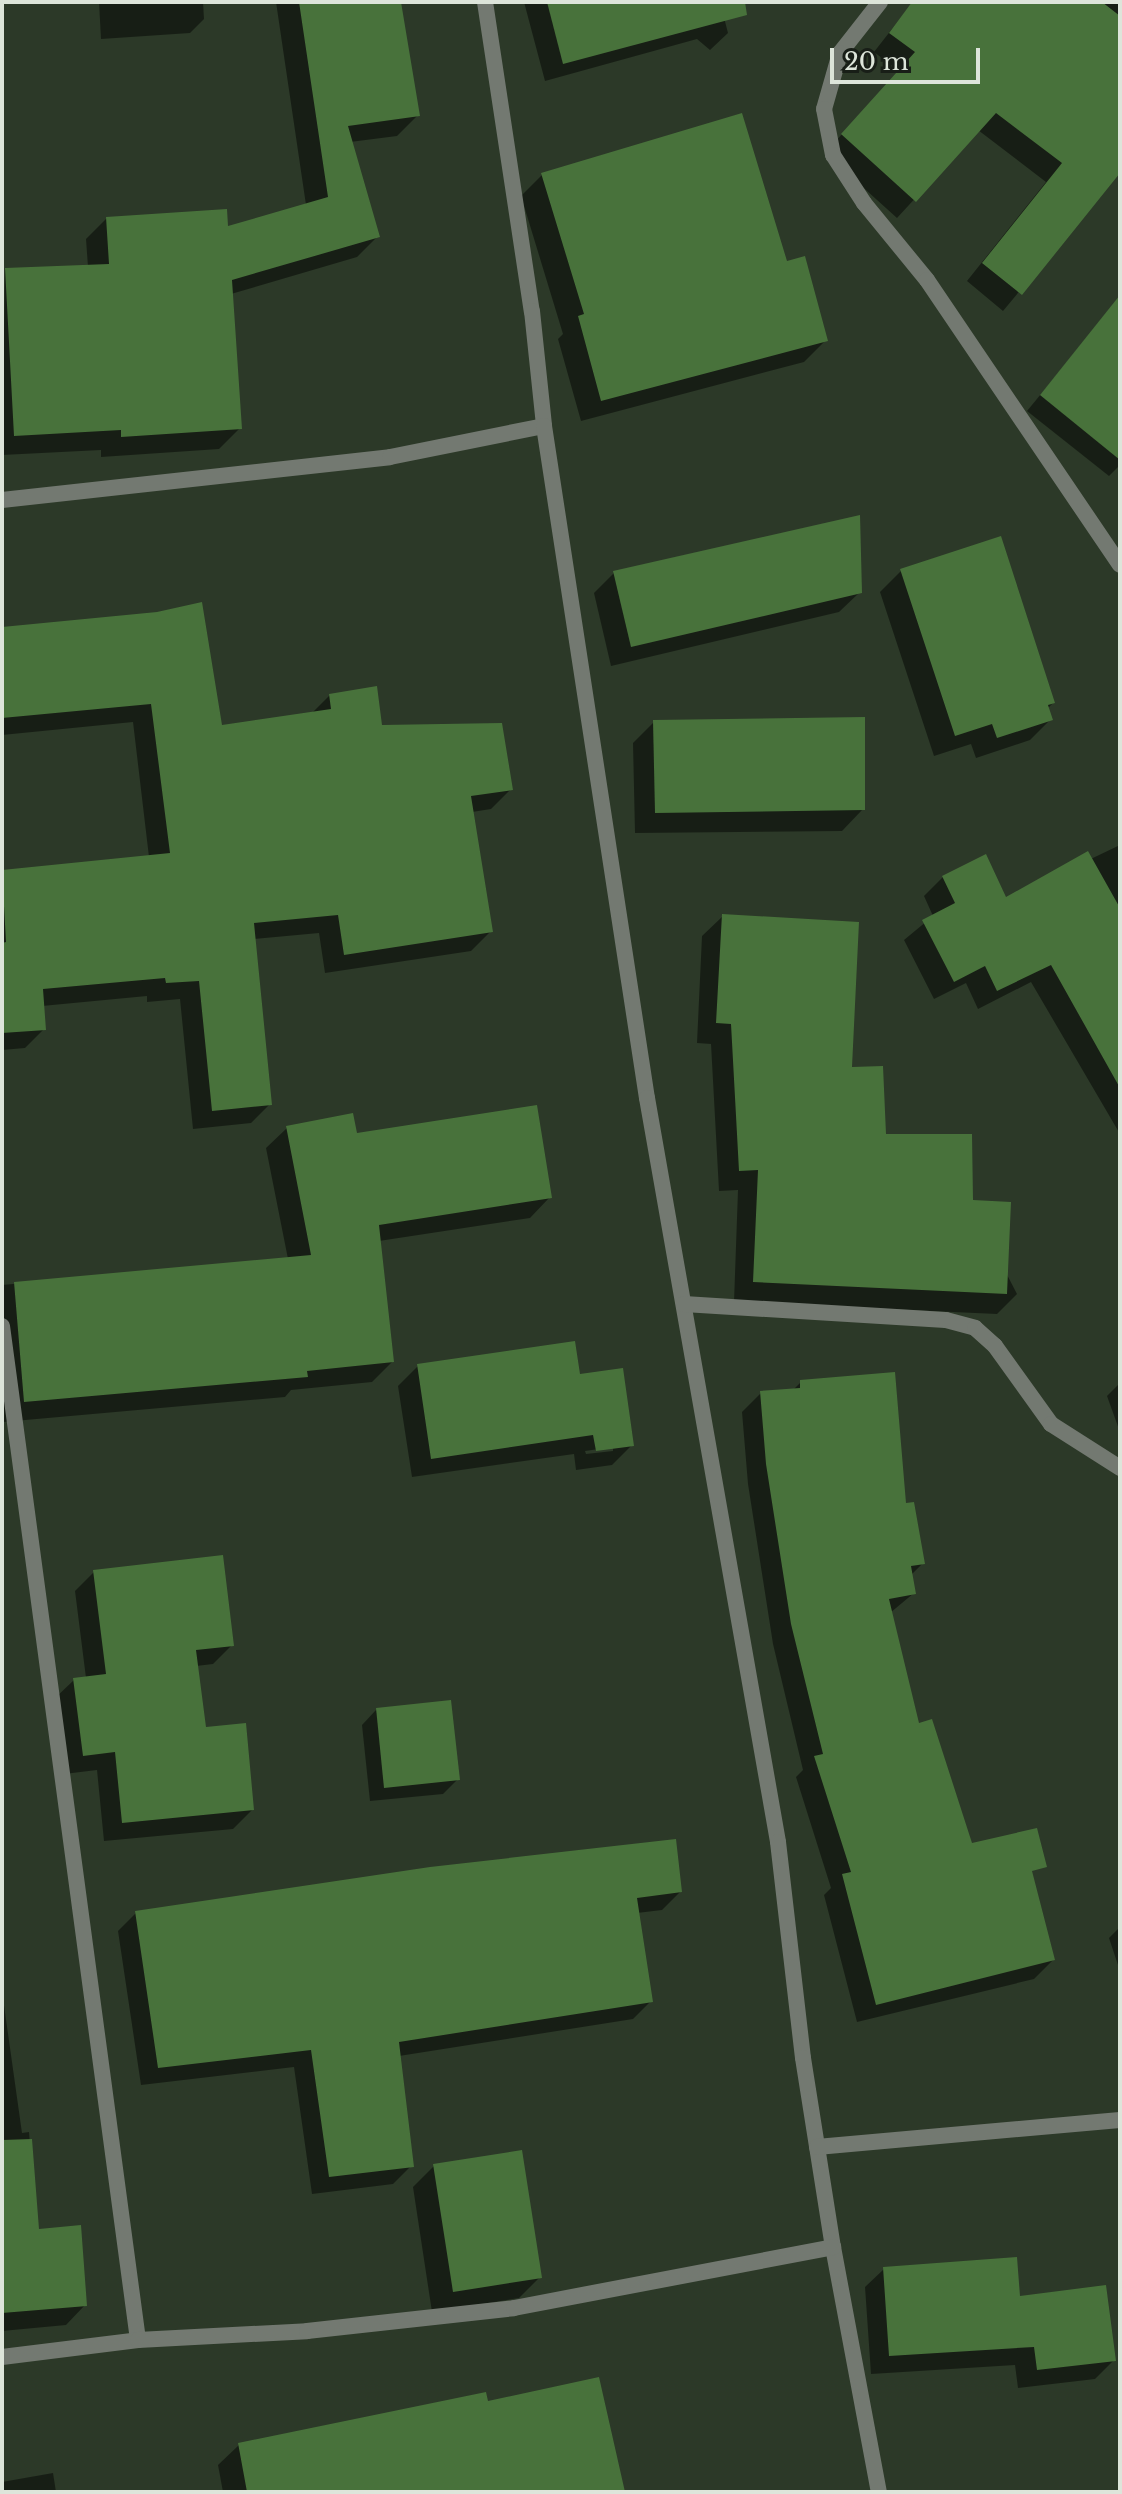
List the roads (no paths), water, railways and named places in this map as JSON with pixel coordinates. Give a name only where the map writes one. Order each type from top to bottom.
[{"type":"street","points":[[485,2],[532,311],[544,426],[684,1304],[778,1842],[833,2247],[879,2492]]},
{"type":"street","points":[[880,2],[840,53],[824,109],[833,155],[864,203],[927,280],[1120,565]]},
{"type":"street","points":[[2,500],[390,457],[544,426]]},
{"type":"street","points":[[684,1304],[946,1320],[975,1328],[995,1346],[1051,1424],[1120,1468]]},
{"type":"street","points":[[2,1326],[138,2340]]},
{"type":"street","points":[[817,2147],[1120,2120]]},
{"type":"street","points":[[2,2357],[138,2340],[307,2331],[514,2308],[833,2247]]}]
